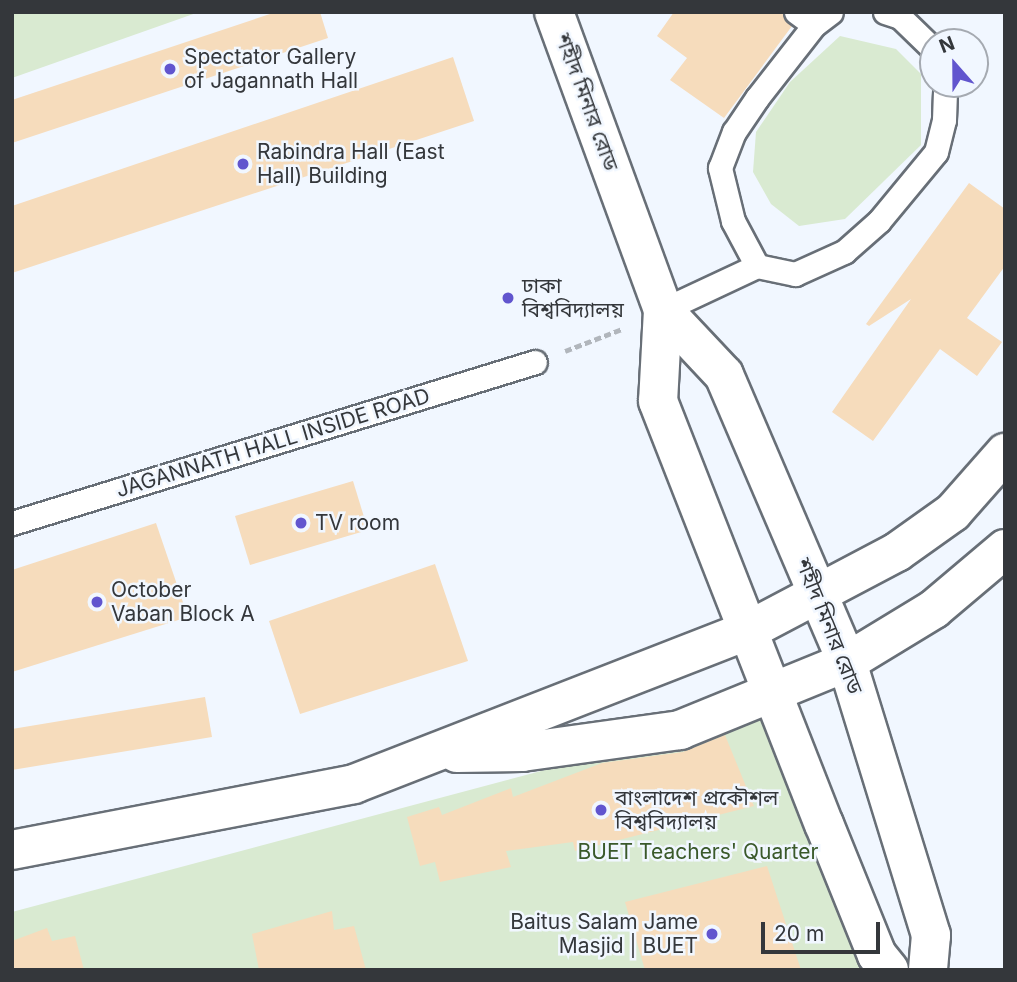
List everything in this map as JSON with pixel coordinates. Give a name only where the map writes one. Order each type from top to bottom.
[{"type":"main road","name":"শহীদ মিনার রোড","points":[[554,12],[663,310],[724,375],[847,662],[931,934],[928,970]]},
{"type":"main road","name":"শহীদ মিনার রোড","points":[[663,310],[658,401],[751,629],[867,931],[889,970]]},
{"type":"main road","points":[[12,850],[354,784],[437,754],[751,629],[898,552],[953,512],[1005,453]]},
{"type":"main road","points":[[437,754],[522,752],[680,730],[775,694],[847,662],[934,609],[1005,549]]},
{"type":"lane","points":[[885,12],[900,17],[919,35]]},
{"type":"lane","points":[[757,266],[733,221],[720,168],[734,132],[814,17]]},
{"type":"lane","points":[[663,310],[757,266],[795,274],[844,251],[879,221],[936,152],[944,120],[945,98]]},
{"type":"lane","name":"JAGANNATH HALL INSIDE ROAD","points":[[12,523],[535,362]]},
{"type":"path","points":[[535,362],[663,310]]},
{"type":"green space","points":[[12,12],[199,12],[12,78]]},
{"type":"green space","points":[[840,36],[896,49],[919,72],[921,145],[845,219],[799,226],[771,204],[753,172],[756,132],[790,82]]},
{"type":"green space","name":"BUET Teachers' Quarter","points":[[774,709],[866,970],[12,970],[12,912]]},
{"type":"building","name":"Spectator Gallery of Jagannath Hall","points":[[276,12],[320,12],[328,38],[12,143],[12,100]]},
{"type":"building","points":[[674,12],[782,12],[792,26],[724,118],[670,80],[687,58],[657,36]]},
{"type":"building","name":"Rabindra Hall (East Hall) Building","points":[[453,57],[474,121],[12,273],[12,206]]},
{"type":"building","points":[[969,183],[1005,209],[1005,266],[967,318],[1002,342],[977,376],[940,349],[873,441],[832,412],[911,299],[869,326],[866,324]]},
{"type":"building","name":"TV room","points":[[353,481],[368,530],[250,565],[235,516]]},
{"type":"building","name":"October Vaban Block A","points":[[156,523],[188,617],[12,672],[12,570]]},
{"type":"building","points":[[435,564],[468,661],[300,714],[269,621]]},
{"type":"building","points":[[205,697],[212,737],[12,770],[12,729]]},
{"type":"building","points":[[725,735],[754,806],[575,851],[573,842],[506,851],[511,867],[440,882],[435,862],[420,866],[407,817],[439,807],[442,815],[511,788],[513,797],[602,763],[683,752]]},
{"type":"building","name":"Baitus Salam Jame Masjid | BUET","points":[[767,866],[801,970],[645,970],[625,902]]},
{"type":"building","points":[[332,911],[334,930],[354,926],[366,970],[259,970],[252,934]]},
{"type":"building","points":[[47,928],[52,941],[75,936],[84,970],[12,970],[12,941]]},
{"type":"place","name":"Spectator Gallery of Jagannath Hall","points":[[170,69]]},
{"type":"place","name":"Rabindra Hall (East Hall) Building","points":[[243,164]]},
{"type":"place","name":"ঢাকা বিশ্ববিদ্যালয়","points":[[508,298]]},
{"type":"place","name":"TV room","points":[[301,523]]},
{"type":"place","name":"October Vaban Block A","points":[[97,602]]},
{"type":"place","name":"বাংলাদেশ প্রকৌশল বিশ্ববিদ্যালয়","points":[[601,810]]},
{"type":"place","name":"Baitus Salam Jame Masjid | BUET","points":[[712,934]]}]
